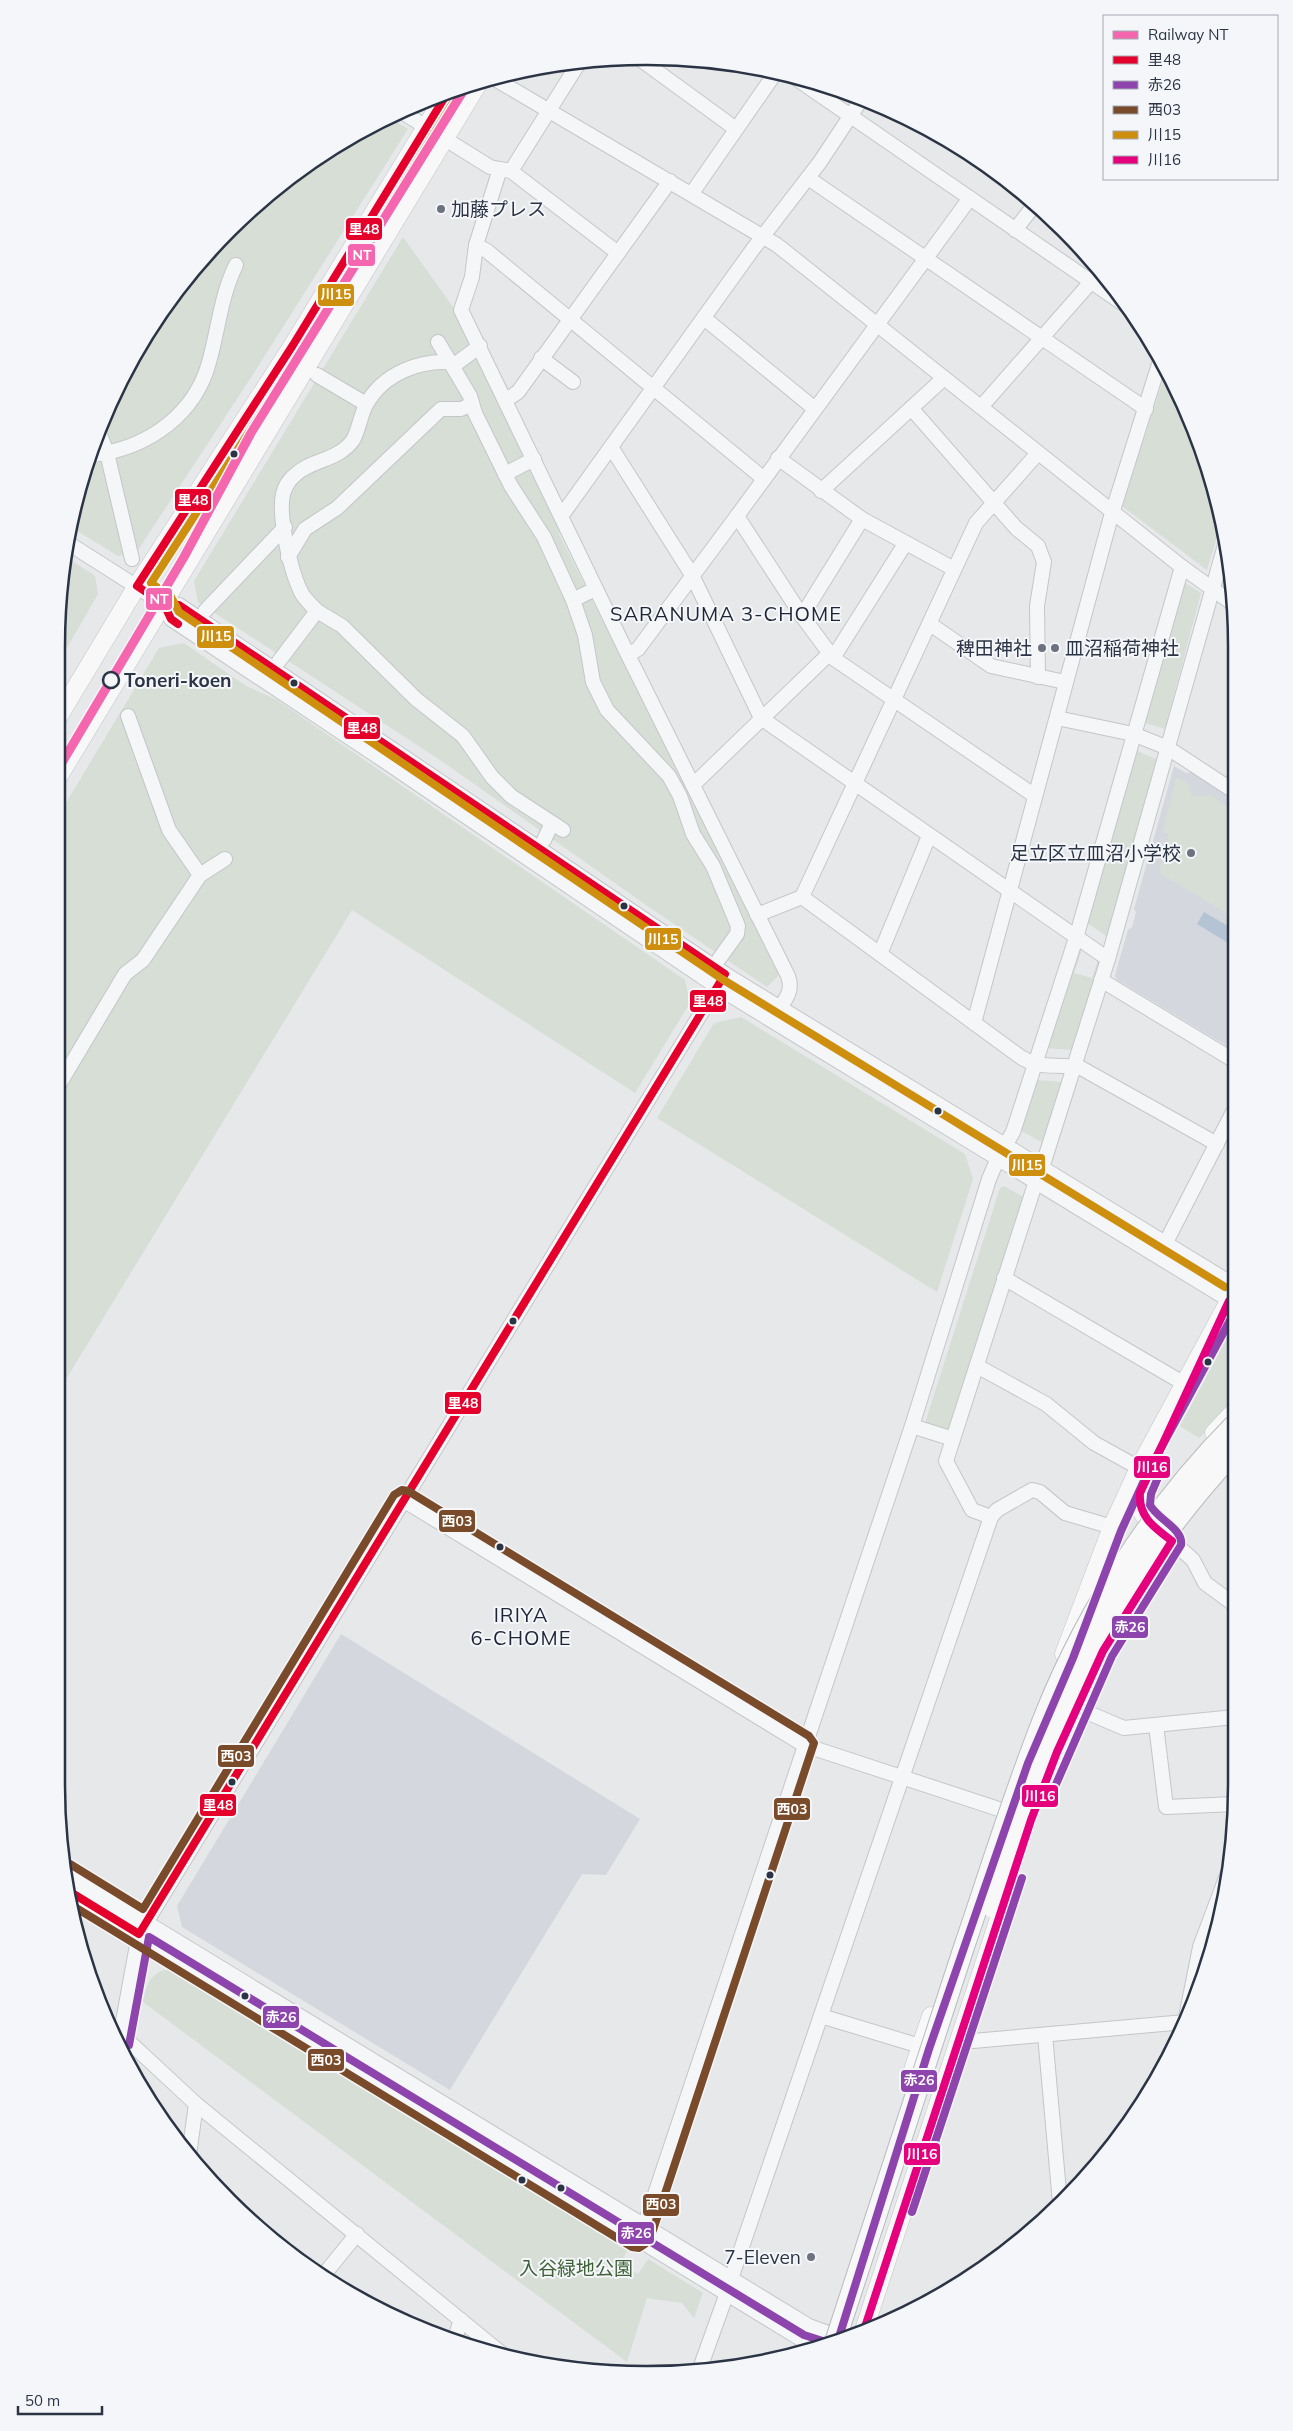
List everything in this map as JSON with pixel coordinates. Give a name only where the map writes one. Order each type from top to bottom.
[{"type":"highway","points":[[833,2335],[1018,1786],[1047,1711],[1074,1650],[1111,1584],[1147,1528],[1190,1472],[1228,1431]]},
{"type":"highway","points":[[855,2327],[958,2008],[1032,1790],[1060,1721],[1090,1656],[1124,1594],[1161,1540],[1202,1487],[1228,1459]]},
{"type":"main road","points":[[65,766],[472,92]]},
{"type":"main road","points":[[65,706],[137,586],[293,345],[441,103]]},
{"type":"main road","points":[[833,2335],[920,2046],[1000,1810],[1064,1654],[1112,1527],[1138,1468],[1228,1304]]},
{"type":"main road","points":[[1172,1541],[1145,1518],[1139,1508],[1140,1493],[1228,1306]]},
{"type":"main road","points":[[1064,1654],[1082,1619],[1145,1518],[1181,1470],[1228,1419]]},
{"type":"main road","points":[[866,2323],[1031,1820],[1077,1708],[1103,1651],[1172,1541],[1228,1471]]},
{"type":"street","points":[[648,65],[736,129]]},
{"type":"street","points":[[575,70],[549,111],[506,170],[476,245],[472,278],[461,310],[562,515],[628,655],[686,788],[757,915],[791,984],[790,992],[780,1008]]},
{"type":"street","points":[[692,194],[771,79]]},
{"type":"street","points":[[502,83],[776,245],[1182,567],[1226,599]]},
{"type":"street","points":[[814,90],[1109,294]]},
{"type":"street","points":[[562,515],[762,236],[808,178],[857,105]]},
{"type":"street","points":[[409,116],[490,167],[506,170],[618,253]]},
{"type":"street","points":[[808,178],[1146,409]]},
{"type":"street","points":[[506,400],[518,392],[670,181]]},
{"type":"street","points":[[628,655],[638,649],[970,198]]},
{"type":"street","points":[[1015,230],[1031,210]]},
{"type":"street","points":[[476,245],[488,251],[763,478]]},
{"type":"street","points":[[98,454],[107,453],[136,444],[153,436],[170,423],[196,394],[206,371],[226,285],[236,265]]},
{"type":"street","points":[[981,407],[1091,282]]},
{"type":"street","points":[[704,318],[815,409]]},
{"type":"street","points":[[438,342],[470,396],[472,404],[506,474],[544,537],[573,600],[585,635],[593,682],[607,710],[668,776],[686,788],[693,834],[714,866],[738,926],[737,934],[719,959]]},
{"type":"street","points":[[480,346],[457,363],[441,361],[405,370],[387,378],[366,404],[354,440],[342,452],[296,473],[285,487],[282,496],[284,527],[288,556],[302,595],[317,611],[342,626],[416,699],[463,736],[492,777],[511,796],[558,827],[544,840]]},
{"type":"street","points":[[541,358],[573,382]]},
{"type":"street","points":[[974,1023],[1110,520],[1157,370]]},
{"type":"street","points":[[317,375],[366,404]]},
{"type":"street","points":[[821,491],[944,378]]},
{"type":"street","points":[[288,556],[305,529],[337,508],[441,410],[462,409],[472,404]]},
{"type":"street","points":[[911,408],[1016,528],[1038,546],[1044,562],[1037,606],[1038,677]]},
{"type":"street","points":[[103,441],[132,559]]},
{"type":"street","points":[[611,448],[692,576],[761,718],[1008,892],[1108,959]]},
{"type":"street","points":[[757,915],[802,896],[976,522],[1038,453]]},
{"type":"street","points":[[778,458],[862,519],[954,569]]},
{"type":"street","points":[[506,474],[534,459]]},
{"type":"street","points":[[737,516],[802,616],[832,656],[893,700],[1035,796]]},
{"type":"street","points":[[802,616],[862,519]]},
{"type":"street","points":[[204,610],[284,527]]},
{"type":"street","points":[[686,788],[761,718],[832,656],[905,544]]},
{"type":"street","points":[[74,547],[164,604],[178,605],[725,974],[1165,1244],[1228,1291]]},
{"type":"street","points":[[1042,1168],[1108,959],[1221,559]]},
{"type":"street","points":[[640,2232],[912,1426],[989,1179],[998,1158],[1013,1132],[1036,1064],[1076,938],[1182,567]]},
{"type":"street","points":[[573,600],[589,592]]},
{"type":"street","points":[[164,604],[171,619],[384,760],[717,987],[1036,1181],[1228,1292]]},
{"type":"street","points":[[279,661],[317,611]]},
{"type":"street","points":[[930,624],[991,666],[1065,682]]},
{"type":"street","points":[[128,716],[169,830],[200,875]]},
{"type":"street","points":[[1057,718],[1133,734],[1168,748],[1228,787]]},
{"type":"street","points":[[880,954],[929,836]]},
{"type":"street","points":[[65,1075],[125,974],[143,960],[200,875],[225,859]]},
{"type":"street","points":[[802,896],[1022,1058],[1041,1067],[1068,1064],[1075,1066],[1217,1144]]},
{"type":"street","points":[[121,2033],[142,1928],[725,974]]},
{"type":"street","points":[[1101,980],[1228,1057]]},
{"type":"street","points":[[1165,1244],[1228,1122]]},
{"type":"street","points":[[991,1517],[972,1510],[946,1461],[1036,1181]]},
{"type":"street","points":[[1004,1278],[1183,1383]]},
{"type":"street","points":[[977,1366],[1046,1404],[1094,1443],[1138,1468]]},
{"type":"street","points":[[912,1426],[953,1439]]},
{"type":"street","points":[[731,2279],[991,1517],[996,1510],[1032,1490],[1040,1492],[1065,1513],[1112,1527]]},
{"type":"street","points":[[402,1500],[804,1745],[1031,1820]]},
{"type":"street","points":[[1172,1541],[1193,1560],[1205,1583],[1228,1600]]},
{"type":"street","points":[[1077,1708],[1124,1728],[1228,1718]]},
{"type":"street","points":[[1156,1725],[1166,1807],[1227,1804]]},
{"type":"street","points":[[73,1879],[142,1928],[640,2232],[727,2293],[804,2340],[814,2341]]},
{"type":"street","points":[[75,1894],[142,1928]]},
{"type":"street","points":[[1192,1985],[1200,1947],[1215,1907]]},
{"type":"street","points":[[821,2016],[920,2046]]},
{"type":"street","points":[[960,2038],[973,2042],[1177,2023]]},
{"type":"street","points":[[1045,2035],[1059,2195]]},
{"type":"street","points":[[126,2044],[196,2104],[491,2345]]},
{"type":"street","points":[[190,2145],[196,2104]]},
{"type":"street","points":[[640,2232],[731,2279],[825,2338]]},
{"type":"street","points":[[327,2271],[357,2234]]},
{"type":"street","points":[[703,2363],[727,2293]]},
{"type":"street","points":[[457,2334],[462,2320]]},
{"type":"shaded area","name":"足立区立皿沼小学校","points":[[1174,766],[1186,773],[1191,772],[1228,795],[1228,1047],[1116,979],[1115,975],[1128,930],[1132,927],[1136,912],[1134,909]]},
{"type":"shaded area","points":[[341,1634],[640,1819],[606,1875],[582,1874],[450,2090],[182,1927],[177,1906]]},
{"type":"green space","points":[[396,122],[408,129],[252,376],[136,553],[118,556],[77,530],[85,496],[109,424],[125,389],[163,323],[209,263],[235,235],[293,185],[323,163],[389,125]]},
{"type":"green space","points":[[403,237],[453,307],[561,531],[559,534],[779,975],[767,987],[646,905],[443,762],[198,602],[194,581]]},
{"type":"green space","points":[[1163,380],[1184,424],[1197,460],[1217,533],[1207,570],[1122,506]]},
{"type":"green space","points":[[72,561],[95,576],[98,594],[65,651],[66,608]]},
{"type":"green space","points":[[1182,581],[1201,593],[1165,729],[1142,722]]},
{"type":"green space","points":[[184,643],[246,686],[277,700],[685,980],[690,1003],[635,1093],[352,910],[65,1381],[65,805],[159,648]]},
{"type":"green space","points":[[1135,750],[1158,760],[1108,937],[1086,922]]},
{"type":"green space","points":[[1176,777],[1189,784],[1192,796],[1210,795],[1228,806],[1228,914],[1159,873],[1169,834],[1163,832]]},
{"type":"green space","points":[[1078,949],[1082,949],[1074,973],[1092,978],[1098,960],[1101,961],[1074,1050],[1046,1048]]},
{"type":"green space","points":[[741,1017],[965,1154],[973,1179],[937,1292],[657,1118],[714,1023]]},
{"type":"green space","points":[[1036,1080],[1063,1082],[1043,1143],[1020,1130]]},
{"type":"green space","points":[[1004,1186],[1025,1198],[949,1429],[925,1423],[1000,1188]]},
{"type":"green space","points":[[1228,1336],[1228,1410],[1199,1438],[1180,1426]]},
{"type":"green space","name":"入谷緑地公園","points":[[163,1970],[171,1970],[629,2248],[620,2263],[638,2274],[648,2259],[703,2293],[694,2318],[682,2303],[647,2298],[627,2362],[143,2002],[148,1983]]},
{"type":"water","points":[[1204,912],[1228,926],[1228,943],[1197,924]]},
{"type":"rail line","name":"NT","points":[[65,758],[184,557],[251,433],[460,96]]},
{"type":"transit line","name":"川15","points":[[456,97],[302,350],[151,583],[171,597],[179,612],[722,979],[1225,1287]]},
{"type":"transit line","name":"里48","points":[[178,624],[171,619],[164,604],[137,586],[293,345],[441,103]]},
{"type":"transit line","name":"里48","points":[[76,1895],[139,1934],[725,974],[179,605],[164,604]]},
{"type":"transit line","name":"川16","points":[[866,2323],[1031,1820],[1057,1752],[1103,1651],[1172,1541],[1149,1521],[1142,1509],[1140,1493],[1228,1303]]},
{"type":"transit line","name":"赤26","points":[[840,2332],[929,2049],[1028,1763],[1073,1658],[1121,1531],[1148,1472],[1228,1324]]},
{"type":"transit line","name":"赤26","points":[[1050,1798],[1112,1656],[1181,1545],[1181,1539],[1178,1534],[1150,1505],[1151,1494],[1162,1468]]},
{"type":"transit line","name":"西03","points":[[71,1864],[143,1909],[394,1495],[402,1490],[408,1491],[809,1736],[814,1743],[653,2230],[645,2244],[639,2248],[632,2247],[79,1910]]},
{"type":"transit line","name":"赤26","points":[[912,2212],[1022,1878]]},
{"type":"transit line","name":"赤26","points":[[129,2045],[149,1937],[804,2335],[818,2340]]},
{"type":"place","name":"加藤プレス","points":[[441,209]]},
{"type":"place","name":"稗田神社","points":[[1042,648]]},
{"type":"place","name":"皿沼稲荷神社","points":[[1055,648]]},
{"type":"place","name":"Toneri-koen","points":[[111,680]]},
{"type":"place","name":"足立区立皿沼小学校","points":[[1191,853]]},
{"type":"place","name":"7-Eleven","points":[[811,2257]]},
{"type":"district","name":"SARANUMA 3-CHOME","points":[[726,614]]},
{"type":"district","name":"IRIYA 6-CHOME","points":[[521,1626]]}]
